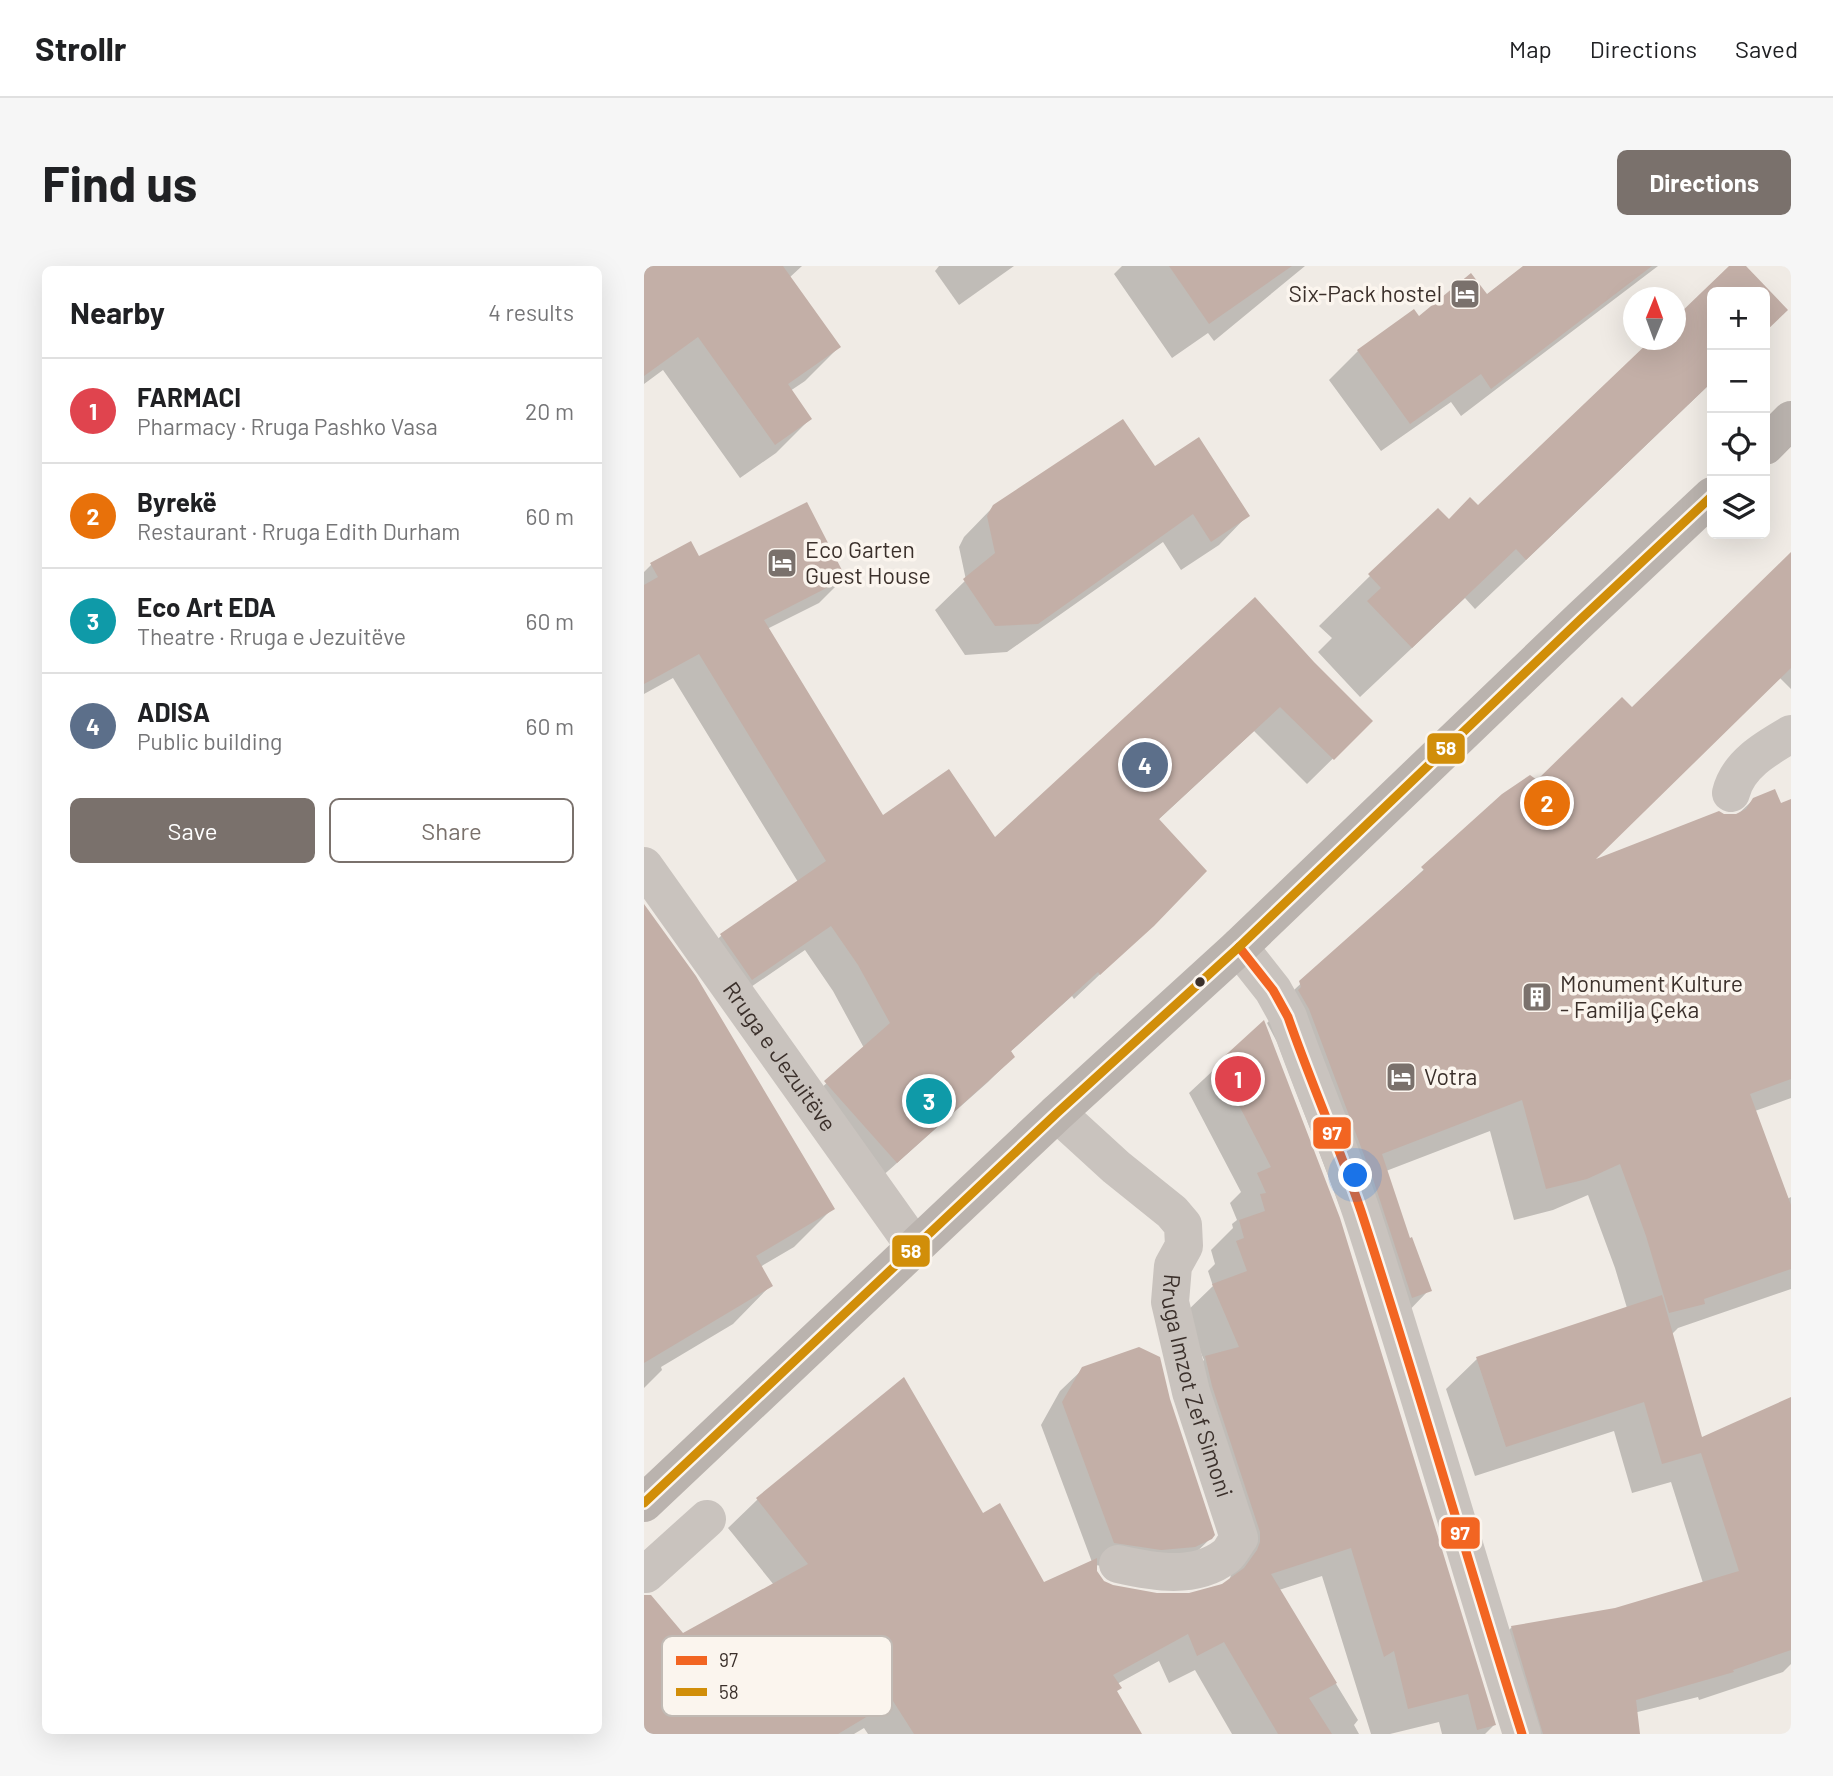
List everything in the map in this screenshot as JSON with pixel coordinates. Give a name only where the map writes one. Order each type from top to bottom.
[{"type":"main road","points":[[1770,441],[1791,420]]},
{"type":"main road","points":[[644,1503],[1057,1113],[1240,947],[1707,501]]},
{"type":"street","points":[[1731,793],[1734,779],[1763,751],[1791,734]]},
{"type":"street","name":"Rruga e Jezuitëve","points":[[644,866],[915,1247]]},
{"type":"street","points":[[1240,947],[1273,990],[1289,1017],[1360,1208],[1522,1734]]},
{"type":"street","name":"Rruga Imzot Zef Simoni","points":[[1057,1113],[1116,1167],[1172,1212],[1182,1225],[1184,1247],[1173,1266],[1170,1301],[1191,1392],[1239,1538],[1227,1555],[1198,1569],[1157,1573],[1118,1564]]},
{"type":"street","points":[[646,1574],[707,1519]]},
{"type":"building","points":[[644,266],[783,266],[841,347],[788,384],[812,419],[775,445],[698,337],[644,376]]},
{"type":"building","points":[[1169,266],[1292,266],[1209,324]]},
{"type":"building","points":[[1523,266],[1652,266],[1491,389],[1481,374],[1410,424],[1357,350],[1414,309],[1419,316],[1471,273],[1487,294]]},
{"type":"building","points":[[1729,266],[1746,266],[1766,287],[1707,287]]},
{"type":"building","points":[[1707,287],[1707,387],[1526,560],[1516,549],[1412,648],[1367,601],[1381,588],[1368,574],[1438,508],[1449,519],[1470,497],[1478,505],[1641,350],[1686,350],[1686,307]]},
{"type":"building","points":[[1770,291],[1788,310],[1770,327]]},
{"type":"building","points":[[1123,419],[1155,466],[1199,437],[1250,516],[1211,542],[1193,514],[1038,624],[995,626],[963,579],[995,553],[987,516],[993,505]]},
{"type":"building","points":[[807,502],[846,578],[764,620],[883,815],[949,769],[995,837],[1255,597],[1373,721],[1334,760],[1280,707],[1159,819],[1207,871],[1154,926],[1100,975],[1098,972],[1011,1051],[1015,1057],[897,1163],[824,1081],[890,1023],[858,965],[831,926],[752,980],[720,934],[826,861],[699,654],[644,684],[644,585],[658,577],[650,563],[691,541],[699,556]]},
{"type":"building","points":[[1791,552],[1791,668],[1596,859],[1719,811],[1736,814],[1746,809],[1753,798],[1775,789],[1781,803],[1791,799],[1791,1079],[1750,1094],[1791,1205],[1791,1269],[1704,1299],[1705,1304],[1669,1313],[1646,1236],[1620,1164],[1587,1179],[1546,1189],[1522,1100],[1382,1154],[1410,1238],[1412,1237],[1432,1291],[1412,1298],[1373,1179],[1309,1009],[1298,990],[1301,987],[1299,981],[1424,870],[1421,867],[1502,794],[1530,775],[1537,780],[1622,697],[1632,707]]},
{"type":"building","points":[[644,904],[696,976],[835,1209],[756,1256],[773,1286],[644,1363]]},
{"type":"building","points":[[1264,1020],[1340,1218],[1496,1725],[1477,1730],[1468,1694],[1408,1709],[1394,1651],[1384,1657],[1351,1548],[1271,1574],[1337,1683],[1309,1698],[1332,1734],[1278,1734],[1224,1642],[1197,1656],[1188,1634],[1113,1675],[1122,1688],[1117,1691],[1142,1734],[914,1734],[892,1702],[892,1636],[662,1636],[662,1716],[868,1716],[838,1734],[644,1734],[644,1595],[651,1595],[683,1633],[808,1564],[756,1498],[904,1377],[983,1513],[1000,1503],[1044,1582],[1097,1558],[1097,1571],[1104,1581],[1113,1585],[1157,1593],[1189,1593],[1222,1584],[1244,1568],[1257,1550],[1260,1532],[1212,1386],[1205,1356],[1239,1347],[1212,1284],[1247,1271],[1236,1241],[1244,1238],[1239,1220],[1265,1211],[1260,1194],[1266,1193],[1257,1173],[1271,1167],[1217,1063]]},
{"type":"building","points":[[1662,1295],[1702,1437],[1791,1397],[1791,1650],[1733,1670],[1734,1672],[1636,1700],[1640,1734],[1543,1734],[1511,1626],[1615,1608],[1739,1571],[1701,1453],[1662,1464],[1644,1402],[1506,1447],[1476,1357]]},
{"type":"building","points":[[1139,1347],[1160,1357],[1170,1399],[1215,1535],[1195,1547],[1161,1550],[1114,1543],[1062,1402],[1082,1367]]},
{"type":"transit line","name":"58","points":[[644,1503],[1057,1113],[1239,947],[1707,501]]},
{"type":"transit line","name":"97","points":[[1239,947],[1273,990],[1288,1017],[1361,1211],[1522,1734]]},
{"type":"place","name":"Six-Pack hostel","points":[[1465,294]]},
{"type":"place","name":"Eco Garten Guest House","points":[[782,563]]},
{"type":"place","name":"ADISA","points":[[1145,765]]},
{"type":"place","name":"Byrekë","points":[[1547,803]]},
{"type":"place","name":"Monument Kulture - Familja Çeka","points":[[1537,997]]},
{"type":"place","name":"Votra","points":[[1401,1077]]},
{"type":"place","name":"FARMACI","points":[[1238,1079]]},
{"type":"place","name":"Eco Art EDA","points":[[929,1101]]}]
